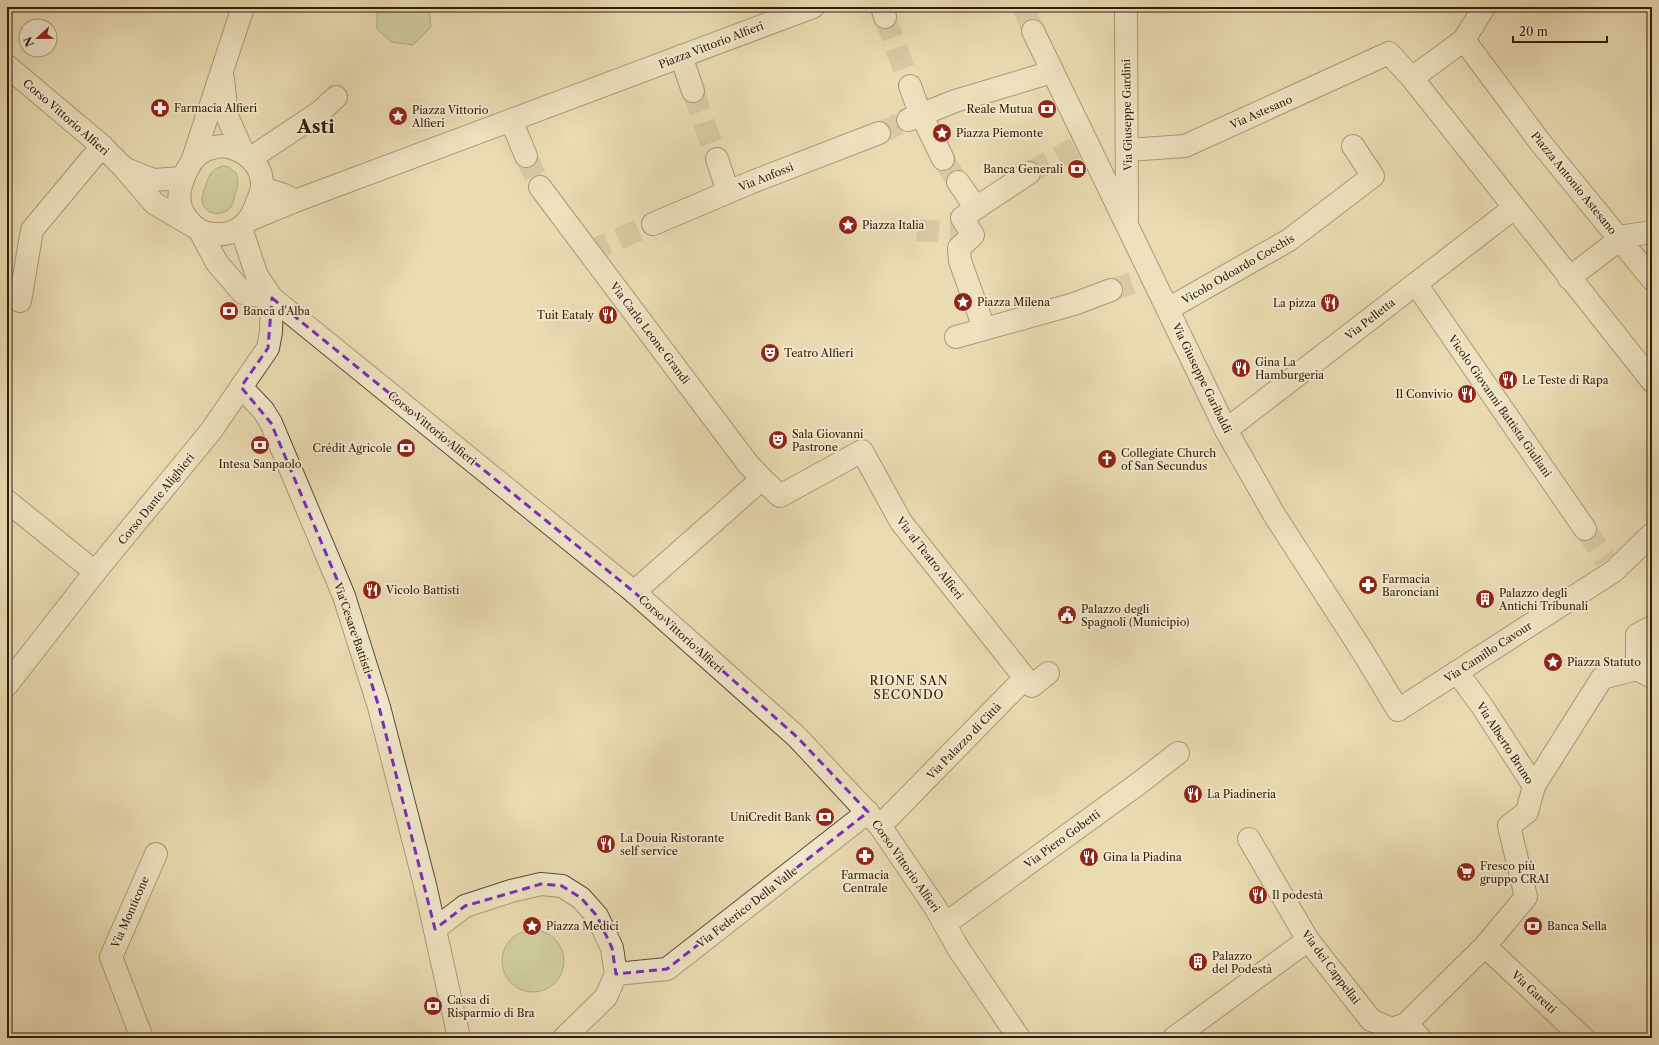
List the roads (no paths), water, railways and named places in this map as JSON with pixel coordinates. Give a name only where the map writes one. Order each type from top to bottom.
[{"type":"street","points":[[222,72],[227,116],[247,155],[257,167],[261,177],[262,188],[254,210],[245,224],[232,233],[221,235],[210,234],[191,225],[180,207],[179,197],[183,178],[193,159],[243,7]]},
{"type":"street","name":"Piazza Vittorio Alfieri","points":[[245,224],[295,201],[813,7]]},
{"type":"street","name":"Via Giuseppe Gardini","points":[[1126,7],[1126,97],[1128,150],[1127,224]]},
{"type":"street","points":[[1484,7],[1464,40],[1412,78],[1652,381]]},
{"type":"street","name":"Via Giuseppe Garibaldi","points":[[1033,31],[1052,72],[1081,144],[1127,224],[1144,279],[1168,309],[1226,430],[1275,516],[1398,710]]},
{"type":"street","name":"Piazza Antonio Astesano","points":[[1464,40],[1540,142],[1618,237],[1618,240],[1569,278]]},
{"type":"street","name":"Via Astesano","points":[[1128,150],[1185,146],[1389,53],[1412,78]]},
{"type":"street","points":[[681,56],[693,91]]},
{"type":"street","name":"Corso Vittorio Alfieri","points":[[7,66],[102,146],[125,169],[154,203],[199,230],[217,263],[244,293],[272,298]]},
{"type":"street","points":[[916,114],[1052,72]]},
{"type":"street","points":[[910,86],[916,114],[943,159]]},
{"type":"street","points":[[247,155],[320,112],[336,97]]},
{"type":"street","points":[[512,120],[526,156]]},
{"type":"street","name":"Via Anfossi","points":[[653,224],[728,192],[879,132]]},
{"type":"street","points":[[20,301],[32,230],[102,146]]},
{"type":"street","points":[[193,159],[212,147],[222,146],[233,147],[247,155]]},
{"type":"street","name":"Vicolo Odoardo Cocchis","points":[[1168,309],[1289,240],[1373,176],[1353,146]]},
{"type":"street","points":[[717,159],[728,192]]},
{"type":"street","name":"Corso Vittorio Alfieri","points":[[125,169],[153,180],[183,178]]},
{"type":"street","points":[[984,328],[960,261],[959,248],[965,234],[962,218],[1029,174]]},
{"type":"street","points":[[958,182],[976,208]]},
{"type":"street","name":"Via Carlo Leone Grandi","points":[[540,187],[754,471]]},
{"type":"street","points":[[262,188],[284,195],[295,201]]},
{"type":"street","name":"Via Pelletta","points":[[1226,430],[1514,208]]},
{"type":"street","name":"Corso Vittorio Alfieri","points":[[245,224],[257,276],[272,298],[634,592],[798,737],[874,819],[945,924],[958,948],[1019,1038]]},
{"type":"street","points":[[1618,237],[1652,232]]},
{"type":"street","points":[[1618,237],[1652,279]]},
{"type":"street","name":"Vicolo Giovanni Battista Giuliani","points":[[1416,284],[1585,529]]},
{"type":"street","points":[[956,337],[1074,304],[1111,290]]},
{"type":"street","name":"Corso Dante Alighieri","points":[[7,686],[96,572],[211,431],[268,348],[271,332],[272,298]]},
{"type":"street","name":"Via Cesare Battisti","points":[[241,387],[263,410],[271,423],[344,596],[379,707],[426,885],[435,929]]},
{"type":"street","name":"Via al Teatro Alfieri","points":[[754,471],[780,496],[862,451],[900,522],[1025,678]]},
{"type":"street","points":[[634,592],[754,471]]},
{"type":"street","points":[[7,501],[96,572]]},
{"type":"street","name":"Via Camillo Cavour","points":[[1398,710],[1457,672],[1610,566],[1652,534]]},
{"type":"street","points":[[1534,786],[1602,678],[1644,673],[1637,635],[1652,627]]},
{"type":"street","name":"Via Alberto Bruno","points":[[1413,1031],[1526,897],[1509,826],[1527,812],[1534,786],[1482,706],[1457,672]]},
{"type":"street","points":[[1025,678],[1032,686],[1048,673]]},
{"type":"street","name":"Via Palazzo di Città","points":[[874,819],[1025,678]]},
{"type":"street","name":"Via Piero Gobetti","points":[[945,924],[1138,784],[1178,753]]},
{"type":"street","name":"Via Federico Della Valle","points":[[616,974],[667,969],[874,819]]},
{"type":"street","name":"Via dei Cappellai","points":[[1249,839],[1308,940],[1371,1020],[1392,1029],[1413,1031]]},
{"type":"street","name":"Via Monticone","points":[[142,1038],[110,957],[156,854]]},
{"type":"street","points":[[459,1038],[435,929],[465,906],[511,891],[541,884],[562,886],[581,898],[598,916],[612,948],[616,974],[606,997],[564,1038]]},
{"type":"street","points":[[1174,1038],[1308,940]]},
{"type":"street","name":"Via Garetti","points":[[1485,946],[1583,1038]]},
{"type":"tunnel","points":[[1023,7],[1033,31]]},
{"type":"tunnel","points":[[885,17],[910,86]]},
{"type":"tunnel","points":[[693,91],[717,159]]},
{"type":"tunnel","points":[[879,133],[908,120]]},
{"type":"tunnel","points":[[1029,173],[1075,148]]},
{"type":"tunnel","points":[[526,156],[540,187]]},
{"type":"tunnel","points":[[943,159],[958,182]]},
{"type":"tunnel","points":[[588,252],[653,224]]},
{"type":"tunnel","points":[[917,230],[957,233]]},
{"type":"tunnel","points":[[1111,290],[1137,282]]},
{"type":"tunnel","points":[[1585,529],[1606,560]]},
{"type":"place","name":"Farmacia Alfieri","points":[[160,108]]},
{"type":"place","name":"Reale Mutua","points":[[1047,109]]},
{"type":"place","name":"Piazza Vittorio Alfieri","points":[[398,116]]},
{"type":"place","name":"Piazza Piemonte","points":[[942,133]]},
{"type":"place","name":"Banca Generali","points":[[1077,169]]},
{"type":"place","name":"Piazza Italia","points":[[848,225]]},
{"type":"place","name":"Piazza Milena","points":[[963,302]]},
{"type":"place","name":"La pizza","points":[[1330,303]]},
{"type":"place","name":"Banca d'Alba","points":[[229,311]]},
{"type":"place","name":"Tuit Eataly","points":[[608,315]]},
{"type":"place","name":"Teatro Alfieri","points":[[770,353]]},
{"type":"place","name":"Gina La Hamburgeria","points":[[1241,368]]},
{"type":"place","name":"Le Teste di Rapa","points":[[1508,380]]},
{"type":"place","name":"Il Convivio","points":[[1467,394]]},
{"type":"place","name":"Sala Giovanni Pastrone","points":[[778,440]]},
{"type":"place","name":"Intesa Sanpaolo","points":[[260,445]]},
{"type":"place","name":"Crédit Agricole","points":[[406,448]]},
{"type":"place","name":"Collegiate Church of San Secundus","points":[[1107,459]]},
{"type":"place","name":"Farmacia Baronciani","points":[[1368,585]]},
{"type":"place","name":"Vicolo Battisti","points":[[372,590]]},
{"type":"place","name":"Palazzo degli Antichi Tribunali","points":[[1485,599]]},
{"type":"place","name":"Palazzo degli Spagnoli (Municipio)","points":[[1067,615]]},
{"type":"place","name":"Piazza Statuto","points":[[1553,662]]},
{"type":"place","name":"La Piadineria","points":[[1193,794]]},
{"type":"place","name":"UniCredit Bank","points":[[825,817]]},
{"type":"place","name":"La Douia Ristorante self service","points":[[606,844]]},
{"type":"place","name":"Farmacia Centrale","points":[[865,856]]},
{"type":"place","name":"Gina la Piadina","points":[[1089,857]]},
{"type":"place","name":"Fresco più gruppo CRAI","points":[[1466,872]]},
{"type":"place","name":"Il podestà","points":[[1258,895]]},
{"type":"place","name":"Piazza Medici","points":[[532,926]]},
{"type":"place","name":"Banca Sella","points":[[1533,926]]},
{"type":"place","name":"Palazzo del Podestà","points":[[1198,962]]},
{"type":"place","name":"Cassa di Risparmio di Bra","points":[[433,1006]]},
{"type":"district","name":"Asti","points":[[316,126]]},
{"type":"district","name":"RIONE SAN SECONDO","points":[[909,688]]}]
